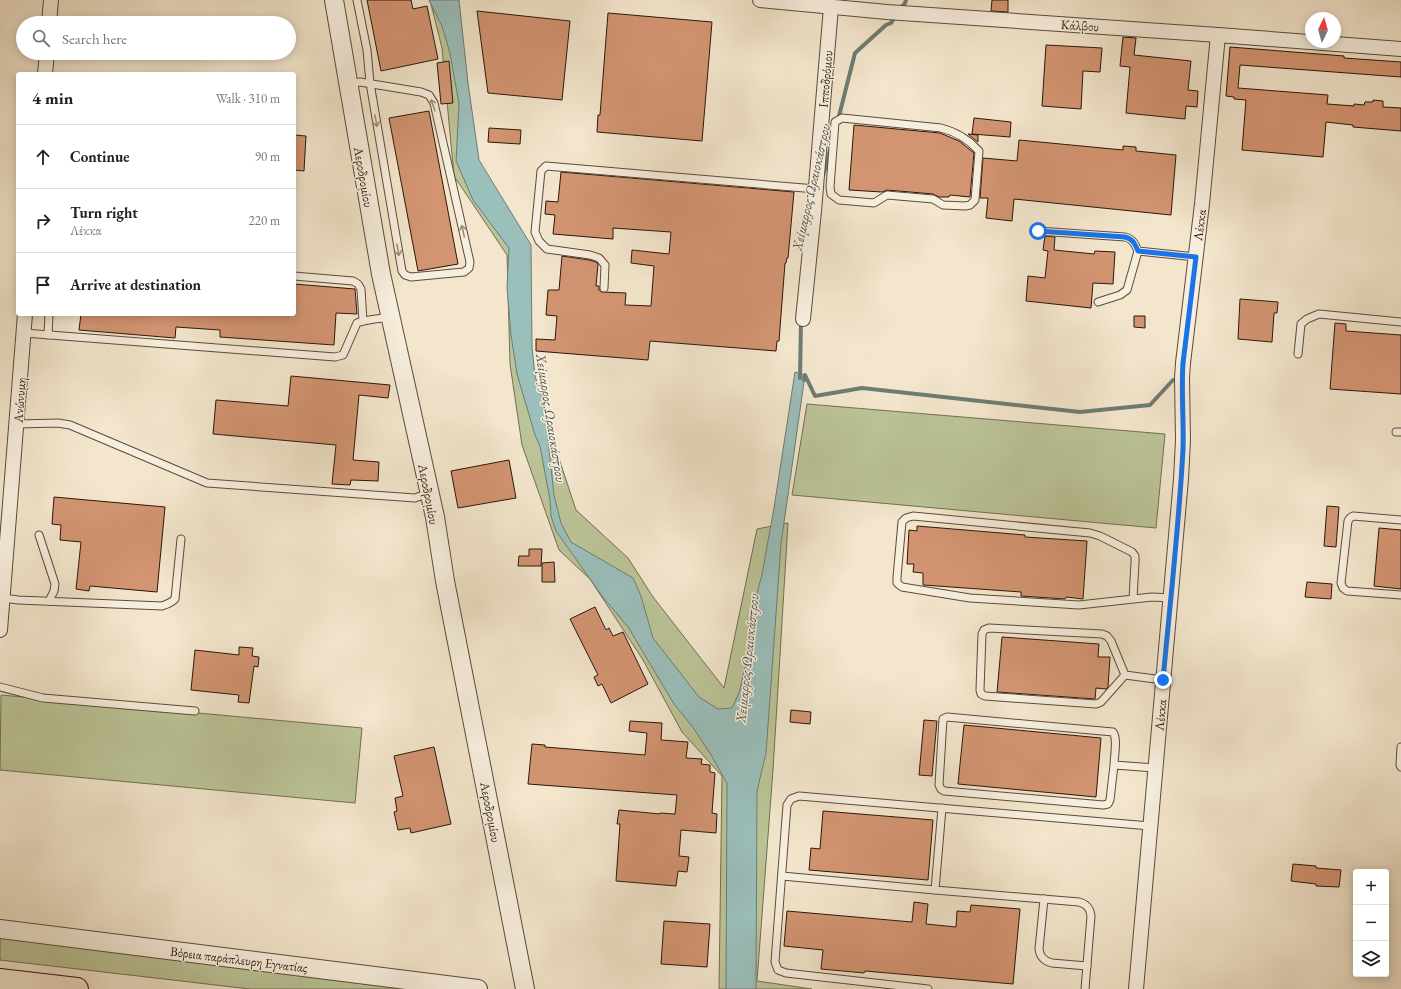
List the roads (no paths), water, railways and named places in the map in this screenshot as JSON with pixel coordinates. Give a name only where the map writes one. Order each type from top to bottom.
[{"type":"highway","points":[[0,980],[77,989]]},
{"type":"street","points":[[50,16],[51,0]]},
{"type":"street","name":"Αεροδρομίου","points":[[334,0],[360,158],[389,317],[429,493],[525,989]]},
{"type":"street","name":"Κάλβου","points":[[760,0],[831,7],[900,6],[1218,35],[1401,49]]},
{"type":"street","name":"Ιπποδρόμου","points":[[803,319],[816,189],[828,122],[831,7]]},
{"type":"street","name":"Λέκκα","points":[[1136,989],[1181,479],[1183,440],[1182,378],[1196,257],[1218,35]]},
{"type":"street","points":[[45,72],[46,60]]},
{"type":"street","name":"Ανώνυμη","points":[[0,630],[25,316]]},
{"type":"street","name":"Βόρεια παράπλευρη Εγνατίας","points":[[0,929],[478,989]]},
{"type":"lane","points":[[349,84],[360,82],[370,83],[420,92],[429,95],[434,103],[470,262],[469,268],[464,272],[411,277],[405,276],[402,271],[370,83],[368,50],[357,0]]},
{"type":"lane","points":[[842,118],[942,128],[956,132],[973,144],[979,151],[975,200],[970,205],[965,206],[943,205],[933,199],[887,195],[874,203],[839,200],[831,194],[830,187],[828,122],[842,118]]},
{"type":"lane","points":[[604,288],[605,266],[599,258],[590,255],[547,249],[539,241],[535,232],[541,170],[546,166],[816,189]]},
{"type":"lane","points":[[1038,231],[1125,237],[1130,238],[1135,243],[1138,251],[1127,290],[1120,296],[1098,302]]},
{"type":"lane","points":[[1138,251],[1196,257]]},
{"type":"lane","points":[[296,276],[353,281],[358,284],[361,289],[363,321]]},
{"type":"lane","points":[[1298,354],[1301,324],[1307,318],[1319,314],[1401,322]]},
{"type":"lane","points":[[48,335],[49,316]]},
{"type":"lane","points":[[24,333],[335,357],[343,354],[347,348],[357,323],[389,317]]},
{"type":"lane","points":[[17,424],[58,423],[70,425],[207,483],[415,498],[429,493]]},
{"type":"lane","points":[[1133,599],[1134,556],[1132,552],[1100,536],[1090,533],[913,516],[906,518],[902,522],[897,583],[902,587],[970,598],[1079,605],[1152,597],[1171,598]]},
{"type":"lane","points":[[1401,520],[1353,516],[1350,518],[1348,521],[1341,583],[1343,588],[1347,591],[1401,595]]},
{"type":"lane","points":[[39,534],[55,584],[50,601]]},
{"type":"lane","points":[[2,598],[162,606],[172,602],[175,599],[181,539]]},
{"type":"lane","points":[[989,628],[1102,634],[1107,636],[1111,641],[1125,675],[1101,702],[1096,704],[985,696],[981,694],[980,690],[982,634],[984,630],[989,628]]},
{"type":"lane","points":[[1125,675],[1163,680]]},
{"type":"lane","points":[[0,687],[44,698],[195,711]]},
{"type":"lane","points":[[947,717],[1113,732],[1115,734],[1114,765],[1110,800],[1108,804],[1103,805],[944,791],[940,789],[939,785],[944,720],[947,717]]},
{"type":"lane","points":[[1401,747],[1401,766]]},
{"type":"lane","points":[[1114,765],[1155,768]]},
{"type":"lane","points":[[928,989],[786,973],[778,970],[775,962],[787,805],[791,800],[799,796],[1150,826]]},
{"type":"lane","points":[[935,890],[942,808]]},
{"type":"lane","points":[[782,876],[1079,902],[1089,908],[1091,916],[1085,989]]},
{"type":"lane","points":[[1044,899],[1039,949],[1041,957],[1052,963],[1087,966]]},
{"type":"water","points":[[429,0],[459,0],[468,83],[479,160],[531,245],[532,347],[535,376],[544,403],[554,495],[561,523],[571,542],[633,578],[641,596],[653,638],[699,697],[718,709],[732,708],[739,693],[746,663],[749,625],[762,574],[774,508],[795,372],[805,375],[781,544],[766,753],[757,791],[756,989],[726,989],[727,783],[692,726],[674,704],[628,627],[602,596],[556,531],[551,516],[550,500],[540,446],[535,435],[517,374],[511,335],[507,287],[509,248],[473,200],[456,161],[459,104],[450,53],[442,26]]},
{"type":"waterway","name":"Χείμαρρος Ωραιοκάστρου","points":[[900,9],[906,0]]},
{"type":"waterway","name":"Χείμαρρος Ωραιοκάστρου","points":[[838,120],[855,53],[886,25],[891,23],[896,15]]},
{"type":"waterway","name":"Χείμαρρος Ωραιοκάστρου","points":[[823,176],[830,150]]},
{"type":"waterway","name":"Χείμαρρος Ωραιοκάστρου","points":[[800,378],[801,320]]},
{"type":"waterway","name":"Χείμαρρος Ωραιοκάστρου","points":[[804,380],[805,375],[815,396],[862,388],[1080,412],[1150,405],[1173,380]]}]
